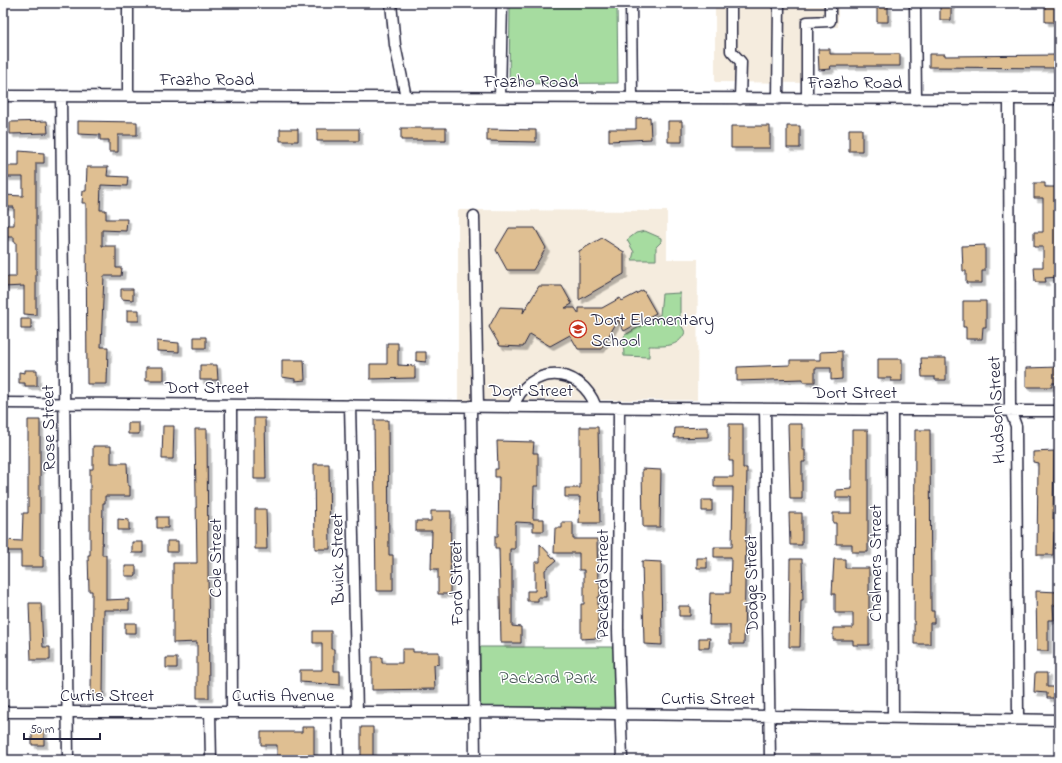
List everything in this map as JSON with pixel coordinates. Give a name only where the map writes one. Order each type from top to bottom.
[{"type":"street","points":[[128,3],[128,96]]},
{"type":"street","points":[[391,3],[395,45],[406,97]]},
{"type":"street","points":[[500,97],[502,3]]},
{"type":"street","points":[[630,3],[632,98]]},
{"type":"street","points":[[731,3],[731,51],[741,62],[740,99]]},
{"type":"street","points":[[778,99],[779,3]]},
{"type":"street","points":[[807,99],[807,22],[830,21],[830,3]]},
{"type":"street","points":[[915,3],[916,99]]},
{"type":"street","name":"Frazho Road","points":[[3,96],[1059,99]]},
{"type":"street","name":"Rose Street","points":[[61,96],[68,760]]},
{"type":"street","name":"Hudson Street","points":[[1009,99],[1010,410],[1016,426],[1018,718]]},
{"type":"street","name":"Ford Street","points":[[474,216],[475,760]]},
{"type":"street","points":[[512,407],[522,388],[530,382],[549,374],[570,377],[579,382],[591,396],[596,407]]},
{"type":"street","name":"Dort Street","points":[[3,403],[1059,411]]},
{"type":"street","name":"Cole Street","points":[[231,405],[232,712]]},
{"type":"street","name":"Buick Street","points":[[350,406],[357,712]]},
{"type":"street","name":"Packard Street","points":[[619,408],[618,630],[622,760]]},
{"type":"street","name":"Dodge Street","points":[[765,408],[770,760]]},
{"type":"street","name":"Chalmers Street","points":[[892,410],[893,716]]},
{"type":"street","name":"Curtis Street","points":[[3,712],[210,712]]},
{"type":"street","points":[[210,712],[211,760]]},
{"type":"street","name":"Curtis Avenue","points":[[210,712],[357,712]]},
{"type":"street","points":[[337,712],[338,760]]},
{"type":"street","name":"Curtis Street","points":[[357,712],[893,716],[1059,720]]},
{"type":"shaded area","points":[[715,3],[838,3],[838,27],[811,27],[812,83],[715,82]]},
{"type":"shaded area","name":"Dort Elementary School","points":[[458,210],[667,211],[667,259],[698,259],[697,400],[458,400]]},
{"type":"green space","points":[[510,3],[617,3],[618,83],[509,84]]},
{"type":"green space","points":[[645,231],[661,238],[661,242],[656,247],[656,260],[632,260],[634,252],[627,240],[636,233]]},
{"type":"green space","points":[[680,293],[680,323],[685,332],[679,341],[670,345],[649,346],[649,357],[624,356],[623,339],[625,335],[660,315],[662,294]]},
{"type":"green space","name":"Packard Park","points":[[480,647],[615,647],[615,707],[480,707]]},
{"type":"building","points":[[940,4],[951,4],[951,20],[940,20]]},
{"type":"building","points":[[1045,4],[1059,4],[1059,22],[1045,22]]},
{"type":"building","points":[[877,6],[888,6],[888,22],[877,22]]},
{"type":"building","points":[[818,49],[830,49],[830,54],[900,54],[900,66],[830,66],[831,69],[819,70]]},
{"type":"building","points":[[929,54],[945,54],[945,56],[1059,55],[1059,68],[929,67]]},
{"type":"building","points":[[650,117],[651,139],[609,141],[609,129],[636,129],[636,118]]},
{"type":"building","points":[[47,121],[48,133],[10,134],[10,122]]},
{"type":"building","points":[[78,121],[137,122],[137,135],[118,135],[118,152],[109,152],[109,140],[100,140],[100,135],[78,134]]},
{"type":"building","points":[[668,121],[682,121],[682,142],[668,142]]},
{"type":"building","points":[[731,126],[770,126],[770,148],[731,148]]},
{"type":"building","points":[[787,126],[800,126],[800,148],[787,148]]},
{"type":"building","points":[[401,128],[446,128],[446,140],[401,140]]},
{"type":"building","points":[[280,129],[298,129],[298,141],[280,141]]},
{"type":"building","points":[[317,129],[359,129],[359,141],[317,141]]},
{"type":"building","points":[[487,129],[536,130],[536,142],[487,141]]},
{"type":"building","points":[[849,129],[862,129],[862,151],[849,151]]},
{"type":"building","points":[[19,151],[44,153],[44,163],[36,163],[36,315],[24,314],[24,286],[3,287],[3,277],[16,277],[16,242],[14,242],[14,237],[3,237],[3,225],[14,225],[14,207],[3,207],[3,195],[23,196],[23,177],[6,177],[6,166],[19,166]]},
{"type":"building","points":[[87,167],[108,167],[107,176],[128,177],[127,186],[101,185],[100,210],[106,210],[106,219],[127,219],[126,231],[102,230],[102,246],[116,246],[116,268],[122,268],[121,276],[104,276],[101,347],[108,347],[107,384],[87,384],[86,203],[82,203],[83,191],[86,191]]},
{"type":"building","points":[[1034,183],[1045,183],[1045,187],[1059,187],[1059,277],[1045,278],[1046,282],[1035,282],[1034,267],[1043,267],[1043,247],[1034,247],[1034,232],[1043,232],[1043,198],[1034,198]]},
{"type":"building","points":[[509,228],[535,228],[546,248],[533,270],[507,270],[496,250]]},
{"type":"building","points":[[602,238],[624,252],[624,274],[579,300],[579,251]]},
{"type":"building","points":[[985,245],[985,271],[982,271],[982,283],[966,283],[966,271],[963,271],[962,246]]},
{"type":"building","points":[[539,286],[562,286],[572,304],[565,308],[575,308],[579,314],[579,308],[602,308],[620,298],[622,301],[643,290],[656,313],[624,331],[618,320],[601,349],[578,349],[570,335],[550,346],[530,334],[523,347],[500,346],[489,327],[500,307],[524,308],[523,313]]},
{"type":"building","points":[[121,289],[133,289],[133,300],[121,299]]},
{"type":"building","points":[[963,301],[986,301],[986,327],[983,327],[982,339],[966,339],[966,327],[963,327]]},
{"type":"building","points":[[127,310],[139,310],[139,321],[127,321]]},
{"type":"building","points":[[21,319],[31,319],[31,329],[21,329]]},
{"type":"building","points":[[194,337],[206,337],[206,348],[194,348]]},
{"type":"building","points":[[157,341],[179,343],[179,352],[157,351]]},
{"type":"building","points":[[387,343],[398,343],[398,365],[415,366],[415,378],[370,379],[370,364],[387,364]]},
{"type":"building","points":[[842,351],[842,379],[831,380],[831,368],[815,368],[815,382],[803,382],[803,379],[737,381],[737,367],[790,365],[790,360],[820,360],[820,352]]},
{"type":"building","points":[[416,352],[426,352],[426,362],[416,361]]},
{"type":"building","points":[[921,358],[946,358],[946,380],[935,380],[935,377],[922,377]]},
{"type":"building","points":[[878,359],[902,359],[902,381],[891,381],[891,378],[878,378]]},
{"type":"building","points":[[282,360],[304,360],[305,380],[295,381],[295,379],[282,377]]},
{"type":"building","points":[[200,365],[217,365],[218,380],[200,380]]},
{"type":"building","points":[[146,367],[164,367],[164,380],[146,380]]},
{"type":"building","points":[[1059,367],[1059,383],[1052,383],[1052,387],[1026,387],[1026,368]]},
{"type":"building","points":[[25,370],[37,370],[37,386],[25,386],[25,383],[19,383],[19,372],[25,373]]},
{"type":"building","points":[[254,418],[265,418],[266,479],[254,479]]},
{"type":"building","points":[[28,420],[40,420],[40,556],[43,556],[43,567],[21,567],[21,551],[3,551],[3,540],[22,541],[23,513],[28,513]]},
{"type":"building","points":[[374,420],[388,420],[389,555],[393,555],[393,591],[376,591]]},
{"type":"building","points":[[128,423],[139,423],[139,434],[128,434]]},
{"type":"building","points":[[729,424],[743,424],[743,468],[747,468],[744,644],[730,644],[730,625],[709,625],[710,593],[730,593],[731,557],[714,557],[714,547],[732,547],[733,487],[714,487],[714,477],[733,477],[733,461],[729,461]]},
{"type":"building","points":[[788,424],[802,424],[802,450],[805,450],[805,462],[802,462],[802,499],[790,499]]},
{"type":"building","points":[[163,426],[174,426],[173,459],[162,459]]},
{"type":"building","points":[[580,427],[598,427],[600,523],[579,523],[580,497],[565,497],[565,488],[580,488]]},
{"type":"building","points":[[708,427],[708,437],[674,438],[675,428]]},
{"type":"building","points":[[195,429],[207,429],[209,698],[197,698],[197,642],[173,643],[173,563],[197,563]]},
{"type":"building","points":[[852,430],[868,430],[868,552],[852,552],[852,544],[836,544],[836,523],[833,523],[833,513],[852,513],[852,498],[836,498],[836,490],[852,489]]},
{"type":"building","points":[[915,430],[930,430],[931,611],[934,611],[934,623],[930,623],[930,644],[914,644]]},
{"type":"building","points":[[497,441],[534,442],[533,453],[538,453],[538,486],[534,486],[533,519],[544,519],[544,531],[533,531],[533,523],[516,522],[515,549],[510,549],[510,566],[512,566],[512,626],[521,627],[521,643],[501,643],[499,548],[495,548],[495,536],[498,536],[499,477],[495,477],[495,469],[498,469]]},
{"type":"building","points":[[93,446],[111,446],[111,463],[127,463],[128,486],[130,486],[130,496],[105,496],[105,503],[103,503],[102,555],[106,555],[106,600],[129,599],[129,610],[104,610],[103,695],[91,695],[92,591],[89,591],[88,555],[90,555],[90,469],[93,469]]},
{"type":"building","points":[[1054,451],[1053,519],[1058,519],[1058,532],[1054,532],[1053,555],[1037,555],[1038,463],[1033,462],[1033,452]]},
{"type":"building","points":[[314,464],[329,464],[330,549],[315,549]]},
{"type":"building","points":[[642,469],[661,470],[660,527],[643,527]]},
{"type":"building","points":[[702,500],[712,500],[712,511],[702,511]]},
{"type":"building","points":[[255,509],[266,509],[267,549],[255,549]]},
{"type":"building","points":[[431,511],[451,511],[450,594],[438,594],[438,569],[431,569],[432,531],[416,531],[416,521],[431,521]]},
{"type":"building","points":[[789,513],[802,513],[802,545],[790,545]]},
{"type":"building","points":[[157,517],[168,517],[168,528],[157,528]]},
{"type":"building","points":[[118,519],[129,520],[129,530],[118,530]]},
{"type":"building","points":[[562,522],[573,522],[573,539],[597,539],[598,583],[600,583],[600,597],[598,597],[598,638],[581,639],[581,604],[584,604],[584,570],[579,570],[579,553],[554,553],[555,528],[562,528]]},
{"type":"building","points":[[167,541],[178,541],[178,552],[167,552]]},
{"type":"building","points":[[132,542],[143,542],[143,553],[132,553]]},
{"type":"building","points":[[540,544],[556,561],[545,570],[546,597],[538,597],[538,601],[527,601],[527,591],[535,591],[535,562],[540,562]]},
{"type":"building","points":[[697,558],[707,558],[707,568],[697,568]]},
{"type":"building","points":[[790,559],[802,559],[803,600],[801,600],[800,647],[789,647]]},
{"type":"building","points":[[834,559],[845,559],[845,568],[869,568],[869,645],[853,645],[853,640],[833,640],[833,628],[853,628],[853,613],[835,613],[835,594],[832,594]]},
{"type":"building","points":[[642,561],[661,562],[662,645],[644,644]]},
{"type":"building","points":[[125,566],[136,566],[136,576],[125,576]]},
{"type":"building","points":[[1036,591],[1059,592],[1058,605],[1053,605],[1054,620],[1048,620],[1048,651],[1037,651]]},
{"type":"building","points":[[29,603],[41,603],[43,647],[50,647],[50,660],[31,660]]},
{"type":"building","points":[[679,606],[690,606],[690,616],[679,616]]},
{"type":"building","points":[[125,623],[136,623],[136,633],[125,633]]},
{"type":"building","points":[[313,631],[331,631],[331,649],[334,649],[334,671],[340,671],[340,685],[300,682],[300,670],[322,670],[322,643],[313,643]]},
{"type":"building","points":[[699,638],[710,638],[709,648],[699,648]]},
{"type":"building","points":[[402,649],[413,649],[413,652],[439,652],[439,664],[434,665],[435,689],[372,690],[372,657],[382,657],[382,663],[402,663]]},
{"type":"building","points":[[166,658],[177,658],[177,668],[166,668]]},
{"type":"building","points":[[1035,673],[1047,673],[1047,687],[1058,687],[1058,698],[1047,698],[1047,693],[1034,692]]},
{"type":"building","points":[[302,727],[314,727],[314,760],[277,760],[277,745],[261,745],[261,732],[302,732]]},
{"type":"building","points":[[361,727],[373,727],[373,760],[361,760]]},
{"type":"building","points":[[32,730],[44,730],[44,745],[32,745]]},
{"type":"place","name":"Dort Elementary School","points":[[578,329]]}]
